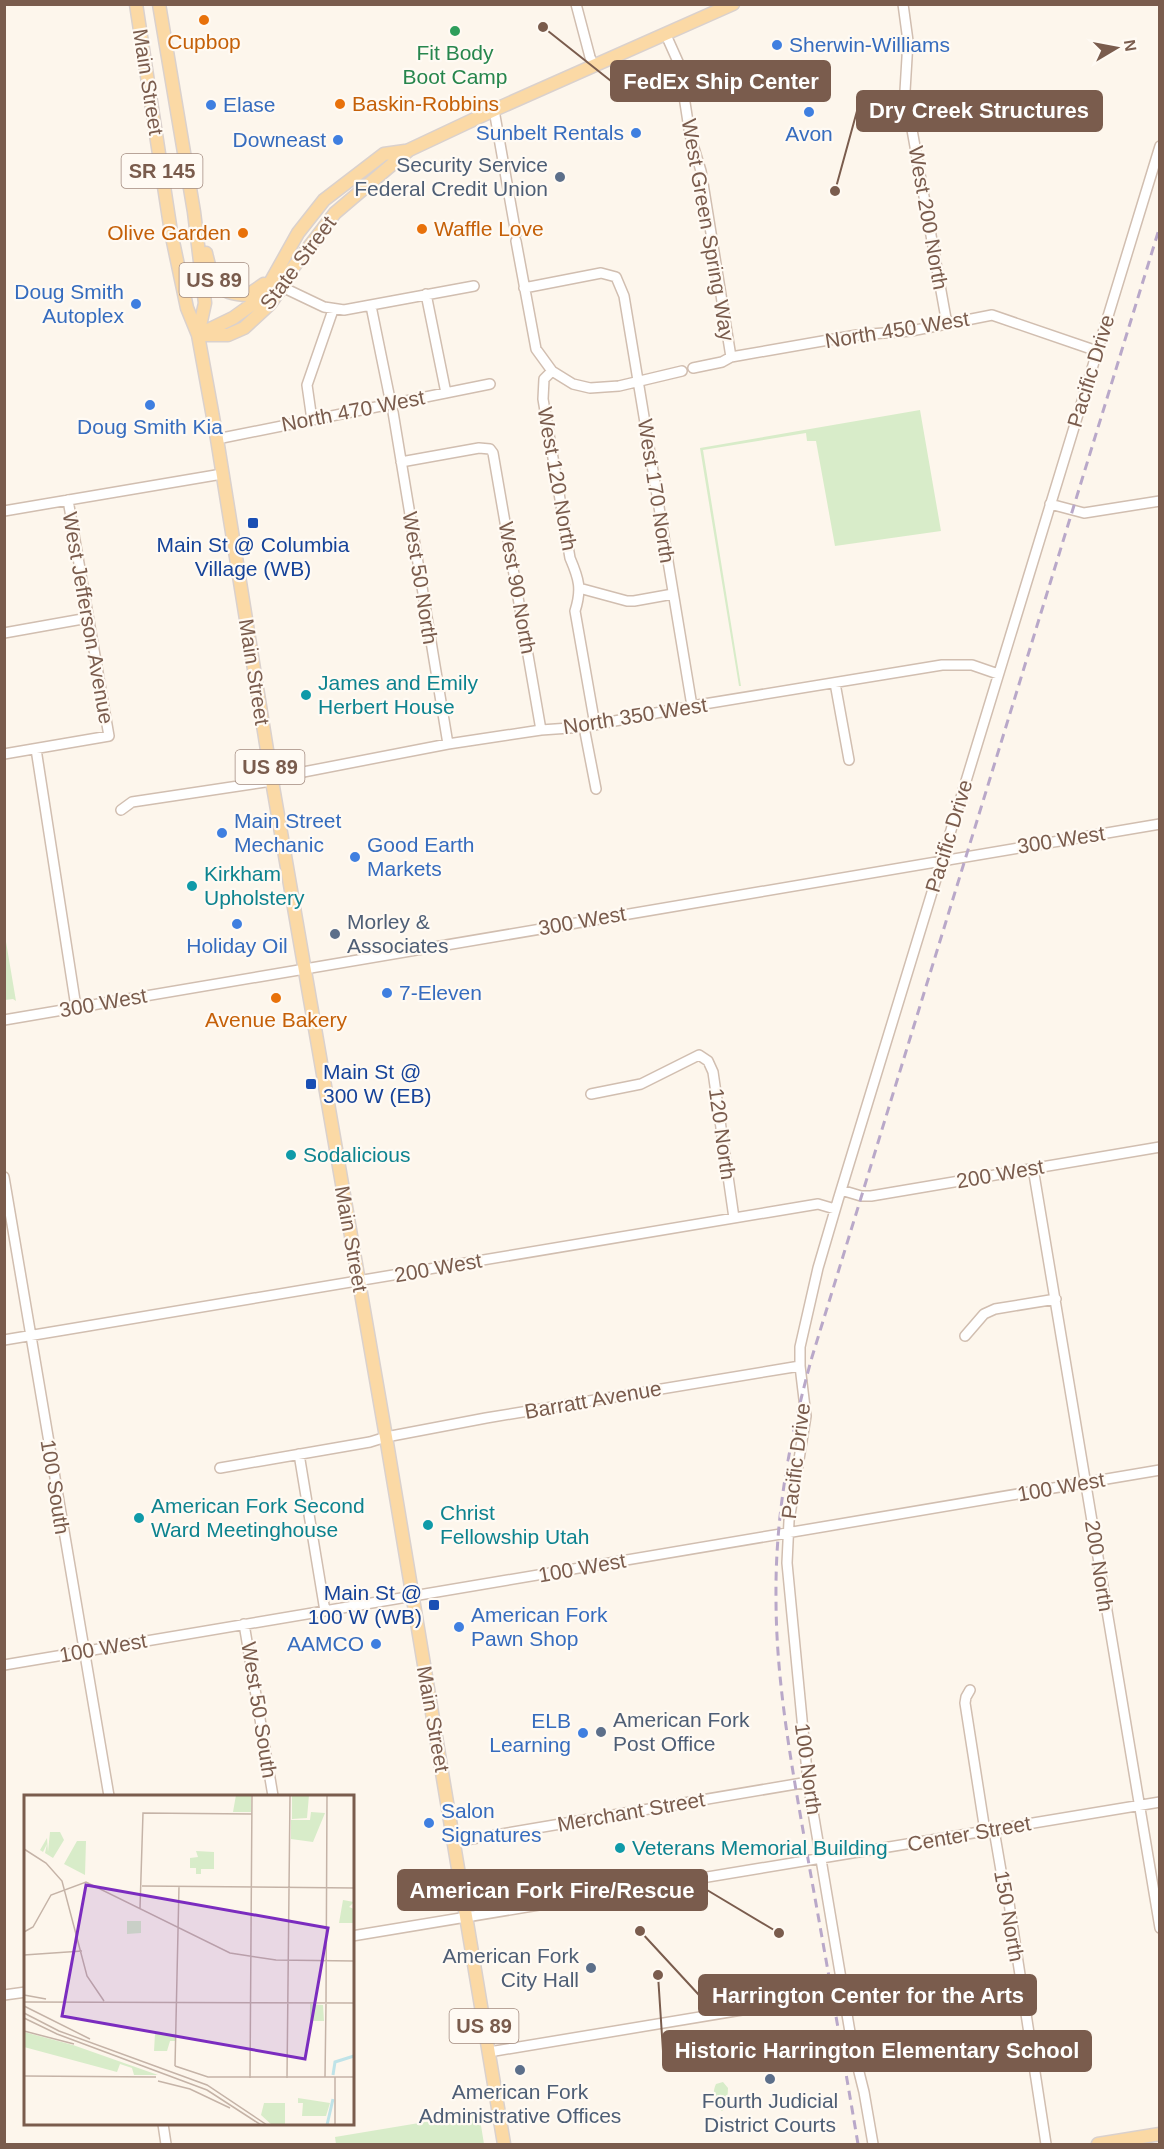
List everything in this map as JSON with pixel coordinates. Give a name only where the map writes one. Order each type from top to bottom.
[{"type":"main road","name":"Main Street","points":[[136,4],[171,232],[187,308],[198,335],[217,439],[272,781],[386,1437],[504,2145]]},
{"type":"main road","name":"Main Street","points":[[159,4],[194,212],[205,303],[198,335]]},
{"type":"main road","name":"State Street","points":[[198,335],[228,335],[244,328],[270,304],[289,273],[334,213],[409,150],[734,4]]},
{"type":"main road","name":"State Street","points":[[198,335],[233,318],[265,292],[273,275],[324,200],[384,154],[409,150]]},
{"type":"main road","name":"State Street","points":[[194,212],[201,228],[211,275],[222,290],[229,294],[249,295],[273,275]]},
{"type":"main road","points":[[1098,2145],[1160,2134]]},
{"type":"street","points":[[576,4],[594,66]]},
{"type":"street","name":"West 200 North","points":[[903,4],[908,41],[905,91],[947,324]]},
{"type":"street","name":"West Green Spring Way","points":[[666,35],[679,64],[690,135],[701,171],[731,357]]},
{"type":"street","points":[[494,110],[537,349],[552,371],[573,384],[590,388],[638,382],[682,371]]},
{"type":"street","name":"Pacific Drive","points":[[788,1533],[806,1416],[800,1366],[803,1331],[841,1190],[1160,146]]},
{"type":"street","name":"West 170 North","points":[[525,288],[601,273],[616,277],[624,296],[692,706]]},
{"type":"street","points":[[282,287],[333,310],[344,310],[474,286]]},
{"type":"street","points":[[426,294],[446,393]]},
{"type":"street","name":"West 50 North","points":[[371,306],[392,408],[448,744]]},
{"type":"street","points":[[312,420],[307,385],[333,310]]},
{"type":"street","name":"North 450 West","points":[[693,368],[722,362],[731,357],[857,335],[911,331],[992,315],[1097,351]]},
{"type":"street","name":"West 120 North","points":[[552,371],[544,379],[543,399],[570,558],[579,578],[579,597],[575,611],[595,725]]},
{"type":"street","name":"North 470 West","points":[[217,439],[312,420],[392,408],[490,384]]},
{"type":"street","name":"West 90 North","points":[[401,462],[479,448],[489,449],[495,459],[541,730]]},
{"type":"street","points":[[4,511],[222,474]]},
{"type":"street","name":"West Jefferson Avenue","points":[[36,749],[109,736],[68,500]]},
{"type":"street","points":[[1050,504],[1084,513],[1160,501]]},
{"type":"street","points":[[579,588],[627,601],[673,594]]},
{"type":"street","points":[[4,633],[88,618]]},
{"type":"street","name":"North 350 West","points":[[121,810],[132,802],[272,781],[293,774],[448,744],[541,730],[584,727],[692,706],[942,665],[972,665],[999,674]]},
{"type":"street","points":[[835,683],[849,760]]},
{"type":"street","points":[[584,727],[596,789]]},
{"type":"street","points":[[4,754],[36,749],[76,1007]]},
{"type":"street","name":"300 West","points":[[4,1020],[1160,824]]},
{"type":"street","name":"120 North","points":[[591,1094],[641,1084],[699,1055],[708,1061],[713,1072],[734,1218]]},
{"type":"street","name":"200 West","points":[[841,1190],[861,1196],[871,1196],[1160,1147]]},
{"type":"street","name":"200 North","points":[[1033,1168],[1160,1928]]},
{"type":"street","name":"100 South","points":[[4,1178],[109,1795]]},
{"type":"street","name":"200 West","points":[[4,1340],[818,1204],[836,1209]]},
{"type":"street","points":[[965,1336],[984,1314],[995,1309],[1056,1299]]},
{"type":"street","name":"Barratt Avenue","points":[[220,1468],[800,1366]]},
{"type":"street","points":[[299,1454],[325,1611]]},
{"type":"street","name":"100 West","points":[[4,1665],[1160,1470]]},
{"type":"street","name":"100 North","points":[[788,1533],[787,1570],[808,1782],[852,2044],[864,2092],[873,2145]]},
{"type":"street","name":"West 50 South","points":[[244,1624],[273,1795]]},
{"type":"street","name":"150 North","points":[[970,1690],[965,1703],[990,1831],[1010,1903],[1046,2145]]},
{"type":"street","name":"Merchant Street","points":[[454,1842],[808,1782]]},
{"type":"street","name":"Center Street","points":[[354,1936],[1160,1802]]},
{"type":"street","points":[[4,1995],[24,1992]]},
{"type":"street","points":[[489,2052],[844,1992]]},
{"type":"street","points":[[163,2125],[166,2145]]},
{"type":"green space","points":[[920,410],[941,531],[835,546],[816,441],[807,441],[806,433],[703,450],[741,686],[739,686],[700,448]]},
{"type":"green space","points":[[4,930],[16,1001],[5,1000]]},
{"type":"green space","points":[[723,2082],[728,2088],[727,2106],[722,2111],[715,2102],[714,2095],[716,2084]]},
{"type":"green space","points":[[479,2113],[484,2144],[336,2144],[335,2137]]},
{"type":"railway","points":[[858,2144],[782,1696],[777,1631],[776,1567],[785,1476],[812,1357],[1160,226]]},
{"type":"place","name":"Cupbop","points":[[204,20]]},
{"type":"place","name":"FedEx Ship Center","points":[[543,27]]},
{"type":"place","name":"Fit Body Boot Camp","points":[[455,31]]},
{"type":"place","name":"Sherwin-Williams","points":[[777,45]]},
{"type":"place","name":"Baskin-Robbins","points":[[340,104]]},
{"type":"place","name":"Elase","points":[[211,105]]},
{"type":"place","name":"Avon","points":[[809,112]]},
{"type":"place","name":"Sunbelt Rentals","points":[[636,133]]},
{"type":"place","name":"Downeast","points":[[338,140]]},
{"type":"place","name":"Security Service Federal Credit Union","points":[[560,177]]},
{"type":"place","name":"Dry Creek Structures","points":[[835,191]]},
{"type":"place","name":"Waffle Love","points":[[422,229]]},
{"type":"place","name":"Olive Garden","points":[[243,233]]},
{"type":"place","name":"Doug Smith Autoplex","points":[[136,304]]},
{"type":"place","name":"Doug Smith Kia","points":[[150,405]]},
{"type":"place","name":"Main St @ Columbia Village (WB)","points":[[253,523]]},
{"type":"place","name":"James and Emily Herbert House","points":[[306,695]]},
{"type":"place","name":"Main Street Mechanic","points":[[222,833]]},
{"type":"place","name":"Good Earth Markets","points":[[355,857]]},
{"type":"place","name":"Kirkham Upholstery","points":[[192,886]]},
{"type":"place","name":"Holiday Oil","points":[[237,924]]},
{"type":"place","name":"Morley & Associates","points":[[335,934]]},
{"type":"place","name":"7-Eleven","points":[[387,993]]},
{"type":"place","name":"Avenue Bakery","points":[[276,998]]},
{"type":"place","name":"Main St @ 300 W (EB)","points":[[311,1084]]},
{"type":"place","name":"Sodalicious","points":[[291,1155]]},
{"type":"place","name":"American Fork Second Ward Meetinghouse","points":[[139,1518]]},
{"type":"place","name":"Christ Fellowship Utah","points":[[428,1525]]},
{"type":"place","name":"Main St @ 100 W (WB)","points":[[434,1605]]},
{"type":"place","name":"American Fork Pawn Shop","points":[[459,1627]]},
{"type":"place","name":"AAMCO","points":[[376,1644]]},
{"type":"place","name":"American Fork Post Office","points":[[601,1732]]},
{"type":"place","name":"ELB Learning","points":[[583,1733]]},
{"type":"place","name":"Salon Signatures","points":[[429,1823]]},
{"type":"place","name":"Veterans Memorial Building","points":[[620,1848]]},
{"type":"place","name":"Harrington Center for the Arts","points":[[640,1931]]},
{"type":"place","name":"American Fork Fire/Rescue","points":[[779,1933]]},
{"type":"place","name":"American Fork City Hall","points":[[591,1968]]},
{"type":"place","name":"Historic Harrington Elementary School","points":[[658,1975]]},
{"type":"place","name":"American Fork Administrative Offices","points":[[520,2070]]},
{"type":"place","name":"Fourth Judicial District Courts","points":[[770,2079]]}]
